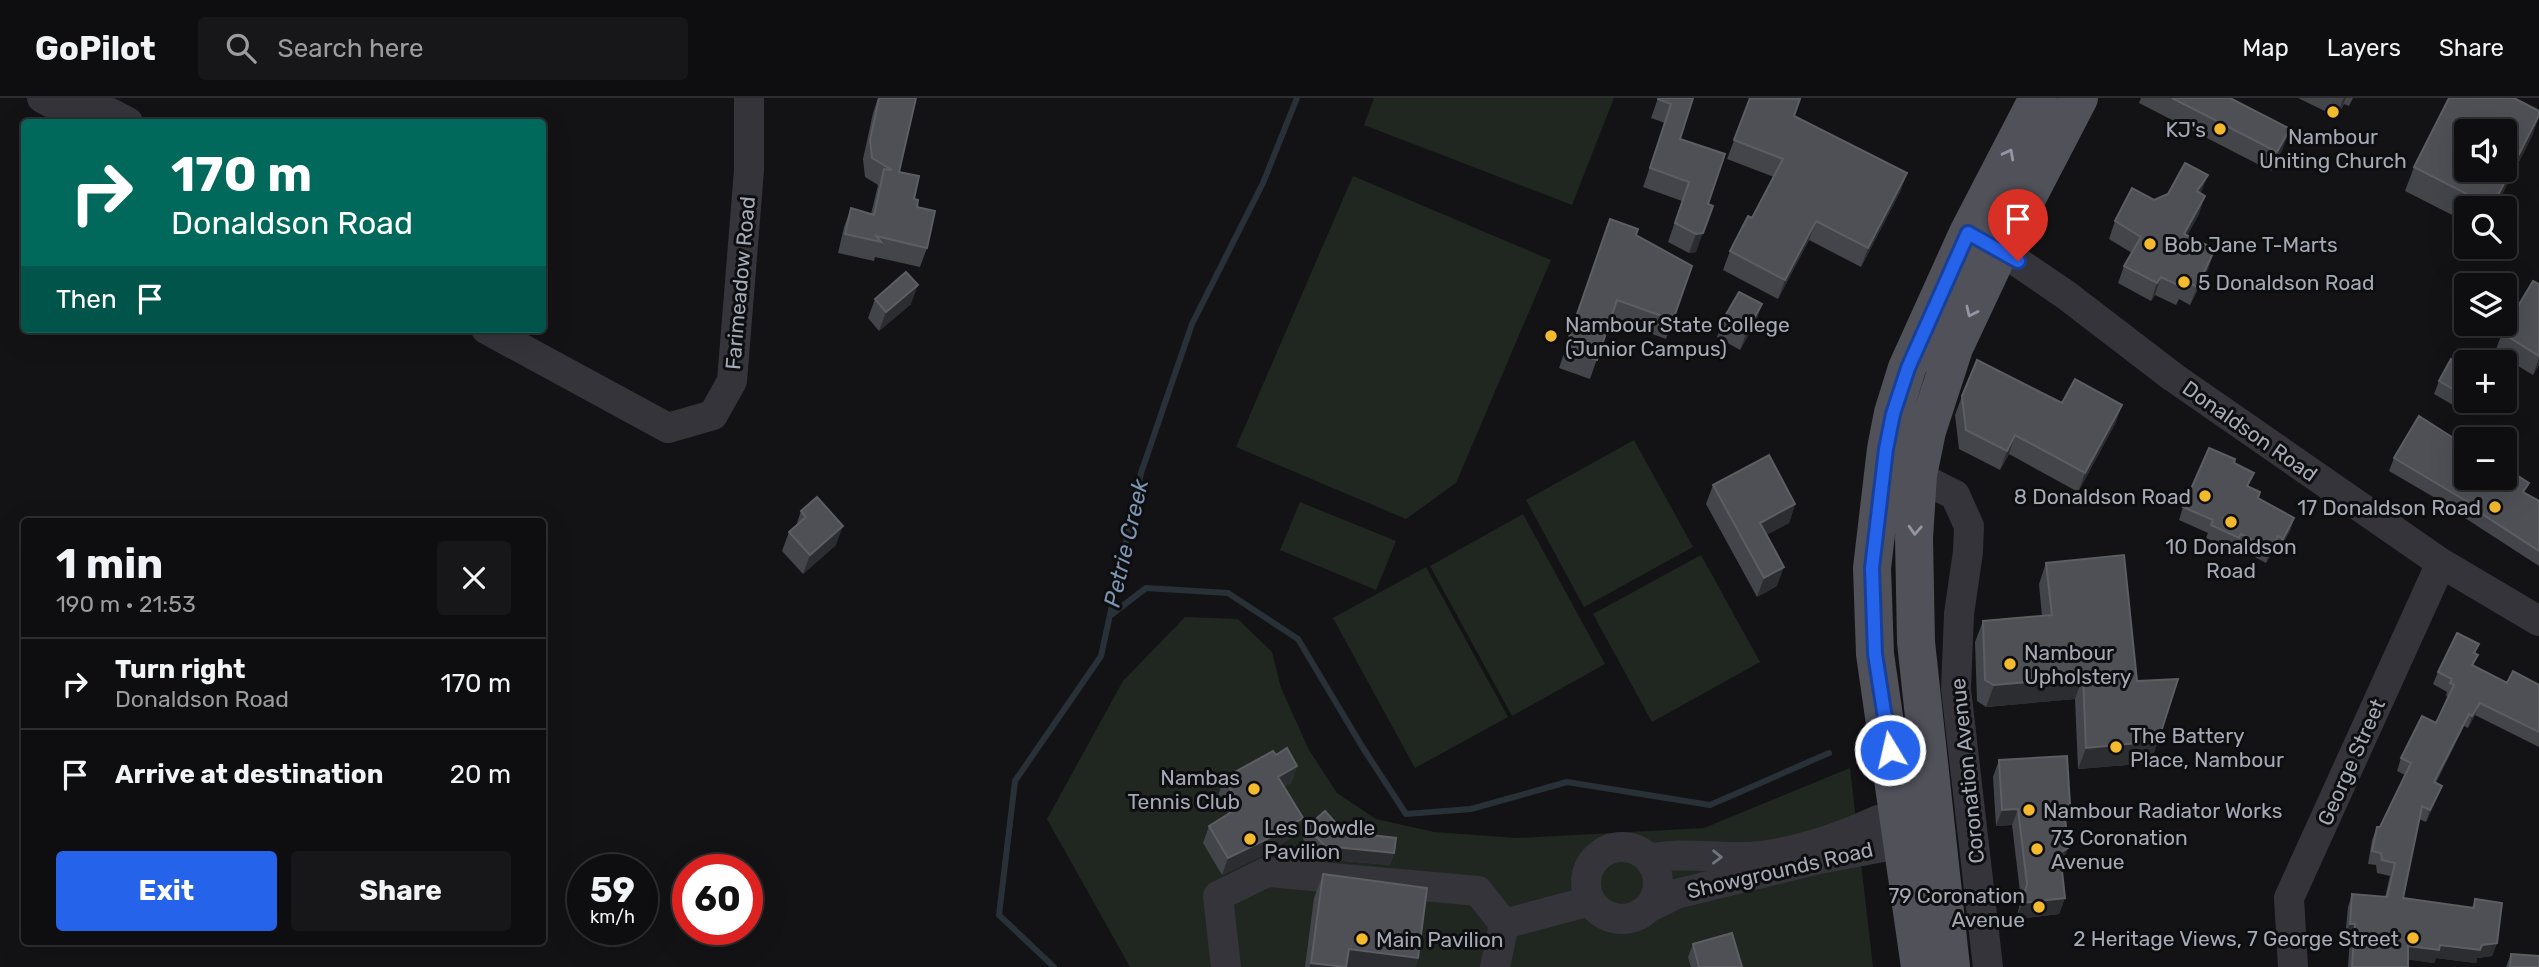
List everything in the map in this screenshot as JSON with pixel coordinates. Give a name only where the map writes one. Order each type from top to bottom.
[{"type":"main road","name":"Coronation Avenue","points":[[1920,967],[1919,829],[1925,740],[1916,642],[1914,538],[1918,475],[1927,431],[1984,241],[2038,98]]},
{"type":"main road","name":"Coronation Avenue","points":[[1951,967],[1875,642],[1872,568],[1886,449],[1893,414],[1908,368],[1984,241],[2079,98]]},
{"type":"street","points":[[42,98],[81,119]]},
{"type":"street","points":[[82,98],[122,119]]},
{"type":"street","name":"Farimeadow Road","points":[[493,333],[668,428],[713,415],[732,381],[750,170],[750,100]]},
{"type":"street","name":"Donaldson Road","points":[[1984,241],[2066,295],[2184,385],[2441,564],[2539,621]]},
{"type":"street","name":"Coronation Avenue","points":[[1886,449],[1918,475],[1955,495],[1969,526],[1959,614],[1956,690],[1988,967]]},
{"type":"street","name":"George Street","points":[[2293,967],[2289,898],[2441,564]]},
{"type":"street","name":"Showgrounds Road","points":[[1649,859],[1665,855],[1744,858],[1788,851],[1857,830],[1878,820],[1919,829]]},
{"type":"street","name":"Showgrounds Road","points":[[1648,908],[1676,894],[1819,859],[1883,847],[1919,829]]},
{"type":"street","points":[[1629,847],[1649,859],[1656,868],[1658,889],[1648,908],[1640,915],[1629,919],[1606,916],[1590,901],[1586,890],[1589,867],[1596,857],[1606,850],[1629,847]]},
{"type":"street","points":[[1226,967],[1218,896],[1267,873],[1478,891],[1504,924]]},
{"type":"street","points":[[1504,924],[1590,901]]},
{"type":"street","points":[[1495,967],[1504,924]]},
{"type":"shaded area","points":[[1374,98],[1614,98],[1572,205],[1364,125]]},
{"type":"shaded area","points":[[1353,176],[1551,260],[1456,483],[1406,519],[1236,447]]},
{"type":"shaded area","points":[[1634,440],[1693,547],[1584,607],[1526,500]]},
{"type":"shaded area","points":[[1300,502],[1396,541],[1376,590],[1280,550]]},
{"type":"shaded area","points":[[1523,514],[1605,664],[1512,716],[1430,566]]},
{"type":"shaded area","points":[[1701,555],[1760,662],[1652,722],[1593,614]]},
{"type":"shaded area","points":[[1426,567],[1508,717],[1415,768],[1333,618]]},
{"type":"shaded area","points":[[1185,617],[1238,619],[1272,652],[1281,688],[1309,750],[1337,793],[1376,819],[1434,832],[1517,838],[1704,828],[1850,768],[1873,967],[1130,967],[1047,819],[1123,681]]},
{"type":"building","points":[[879,98],[916,98],[899,172],[919,176],[914,199],[918,200],[917,207],[935,211],[927,248],[876,236],[881,242],[845,234],[851,208],[874,215],[884,169],[892,170],[872,158],[870,140]]},
{"type":"building","points":[[1658,98],[1693,98],[1680,139],[1725,154],[1708,204],[1713,206],[1703,233],[1696,234],[1675,223],[1689,182],[1650,168],[1671,104]]},
{"type":"building","points":[[1750,98],[1800,99],[1794,116],[1907,173],[1868,248],[1816,221],[1785,280],[1730,251],[1748,216],[1752,218],[1783,159],[1734,140]]},
{"type":"building","points":[[2172,98],[2230,98],[2290,129],[2277,152]]},
{"type":"building","points":[[2449,98],[2514,98],[2539,111],[2517,158],[2517,119],[2454,119],[2454,182],[2505,182],[2498,196],[2471,196],[2414,167]]},
{"type":"building","points":[[2185,163],[2208,175],[2197,191],[2205,196],[2184,234],[2215,249],[2197,287],[2185,281],[2182,287],[2161,277],[2157,283],[2124,266],[2141,237],[2115,221],[2132,188],[2154,200],[2168,194]]},
{"type":"building","points":[[1610,219],[1638,229],[1636,235],[1692,266],[1673,320],[1617,300],[1597,360],[1565,349]]},
{"type":"building","points":[[906,272],[918,285],[886,312],[875,299]]},
{"type":"building","points":[[2533,281],[2539,284],[2539,356],[2507,336],[2517,336],[2517,308]]},
{"type":"building","points":[[1739,292],[1762,304],[1747,331],[1724,318]]},
{"type":"building","points":[[2451,359],[2454,361],[2454,390],[2439,381]]},
{"type":"building","points":[[1977,360],[2062,403],[2075,379],[2122,405],[2085,473],[2015,435],[2007,451],[1966,430],[1962,396]]},
{"type":"building","points":[[2419,416],[2454,438],[2454,490],[2517,490],[2517,475],[2529,483],[2523,492],[2539,501],[2539,551],[2470,506],[2471,504],[2394,458]]},
{"type":"building","points":[[2209,448],[2235,459],[2234,463],[2254,473],[2247,486],[2260,492],[2258,498],[2294,518],[2283,539],[2278,536],[2270,550],[2241,534],[2239,538],[2211,525],[2213,520],[2183,507]]},
{"type":"building","points":[[1769,455],[1795,504],[1760,523],[1784,567],[1764,578],[1713,485]]},
{"type":"building","points":[[817,497],[843,526],[810,555],[789,532],[806,517],[801,511]]},
{"type":"building","points":[[2124,555],[2137,681],[2178,679],[2158,741],[2086,748],[2083,677],[1994,685],[1985,680],[1983,621],[2052,615],[2046,563]]},
{"type":"building","points":[[2457,633],[2479,644],[2474,653],[2478,655],[2472,665],[2507,683],[2513,671],[2539,685],[2539,732],[2480,703],[2472,716],[2469,714],[2434,782],[2442,786],[2430,810],[2422,806],[2403,898],[2474,908],[2475,899],[2502,903],[2497,943],[2482,945],[2480,950],[2440,945],[2439,950],[2408,946],[2408,967],[2352,967],[2355,924],[2350,924],[2352,894],[2387,897],[2395,863],[2382,860],[2381,853],[2372,851],[2377,827],[2380,827],[2411,763],[2401,758],[2422,716],[2436,723],[2454,685],[2450,683],[2452,679],[2438,672]]},
{"type":"building","points":[[1287,748],[1297,766],[1278,777],[1303,818],[1228,858],[1209,826],[1241,806],[1224,778],[1273,751],[1276,755]]},
{"type":"building","points":[[2067,756],[2070,805],[2064,806],[2068,848],[2060,853],[2065,898],[2022,903],[2027,884],[2018,809],[2002,810],[1999,760]]},
{"type":"building","points":[[1325,811],[1344,832],[1396,838],[1394,853],[1325,846],[1307,827]]},
{"type":"building","name":"Main Pavilion","points":[[1323,874],[1427,888],[1418,958],[1349,949],[1346,967],[1311,963]]},
{"type":"building","points":[[1732,933],[1742,967],[1699,967],[1693,944]]},
{"type":"building","points":[[2511,954],[2539,956],[2539,967],[2510,967]]},
{"type":"waterway","name":"Petrie Creek","points":[[1054,967],[999,915],[1015,781],[1101,656],[1141,473],[1192,324],[1263,183],[1297,98]]},
{"type":"waterway","points":[[1111,615],[1146,588],[1228,593],[1298,639],[1406,814],[1471,809],[1567,782],[1710,805],[1829,753]]},
{"type":"place","name":"Nambour Uniting Church","points":[[2333,112]]},
{"type":"place","name":"KJ's","points":[[2220,129]]},
{"type":"place","name":"Bob Jane T-Marts","points":[[2150,244]]},
{"type":"place","name":"5 Donaldson Road","points":[[2184,282]]},
{"type":"place","name":"Nambour State College (Junior Campus)","points":[[1551,336]]},
{"type":"place","name":"8 Donaldson Road","points":[[2205,496]]},
{"type":"place","name":"17 Donaldson Road","points":[[2495,507]]},
{"type":"place","name":"10 Donaldson Road","points":[[2231,522]]},
{"type":"place","name":"Nambour Upholstery","points":[[2010,664]]},
{"type":"place","name":"The Battery Place, Nambour","points":[[2116,747]]},
{"type":"place","name":"Nambas Tennis Club","points":[[1254,789]]},
{"type":"place","name":"Nambour Radiator Works","points":[[2029,810]]},
{"type":"place","name":"Les Dowdle Pavilion","points":[[1250,839]]},
{"type":"place","name":"73 Coronation Avenue","points":[[2037,849]]},
{"type":"place","name":"79 Coronation Avenue","points":[[2039,907]]},
{"type":"place","name":"2 Heritage Views, 7 George Street","points":[[2413,938]]},
{"type":"place","name":"Main Pavilion","points":[[1362,939]]},
{"type":"route","points":[[1890,750],[1875,654],[1872,568],[1886,449],[1893,414],[1908,368],[1968,233],[2018,261]]}]
